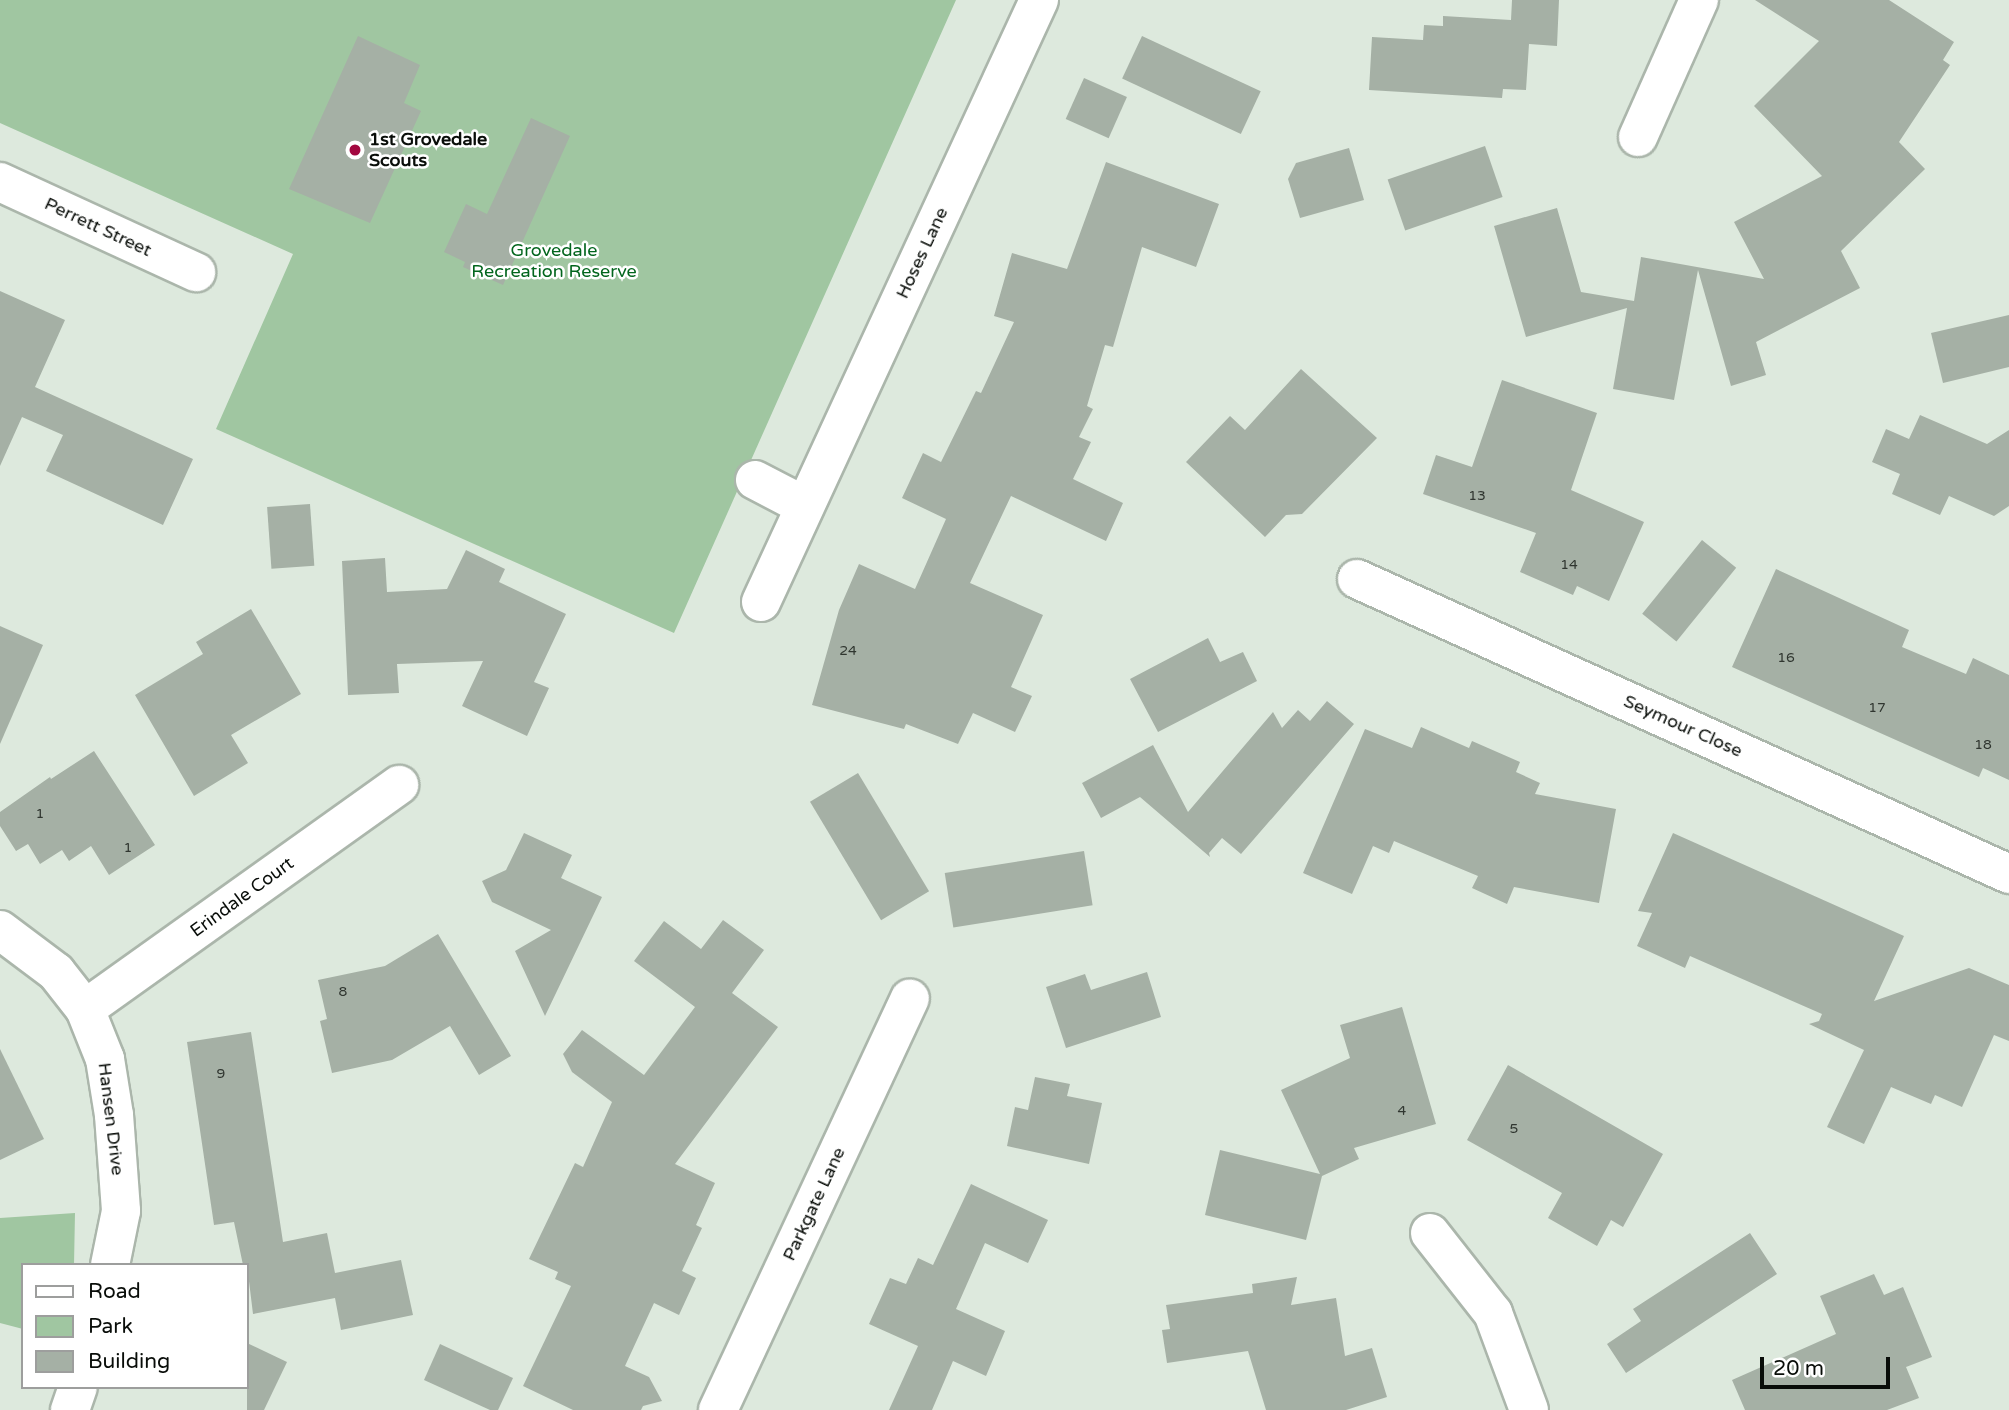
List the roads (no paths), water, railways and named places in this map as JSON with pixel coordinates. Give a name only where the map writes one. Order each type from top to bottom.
[{"type":"street","name":"Hoses Lane","points":[[761,602],[1039,0]]},
{"type":"street","points":[[1639,137],[1699,0]]},
{"type":"street","name":"Perrett Street","points":[[0,182],[196,272]]},
{"type":"street","points":[[755,480],[805,506]]},
{"type":"street","name":"Seymour Close","points":[[1357,579],[2009,874]]},
{"type":"street","name":"Erindale Court","points":[[85,1009],[398,785]]},
{"type":"street","name":"Hansen Drive","points":[[0,930],[55,972],[85,1009],[104,1059],[114,1115],[121,1212],[110,1263]]},
{"type":"street","name":"Parkgate Lane","points":[[718,1410],[910,999]]},
{"type":"street","points":[[1430,1233],[1493,1313],[1529,1410]]},
{"type":"street","points":[[69,1410],[77,1389]]},
{"type":"place","name":"1st Grovedale Scouts","points":[[355,150]]},
{"type":"park label","name":"Grovedale Recreation Reserve","points":[[554,261]]}]
